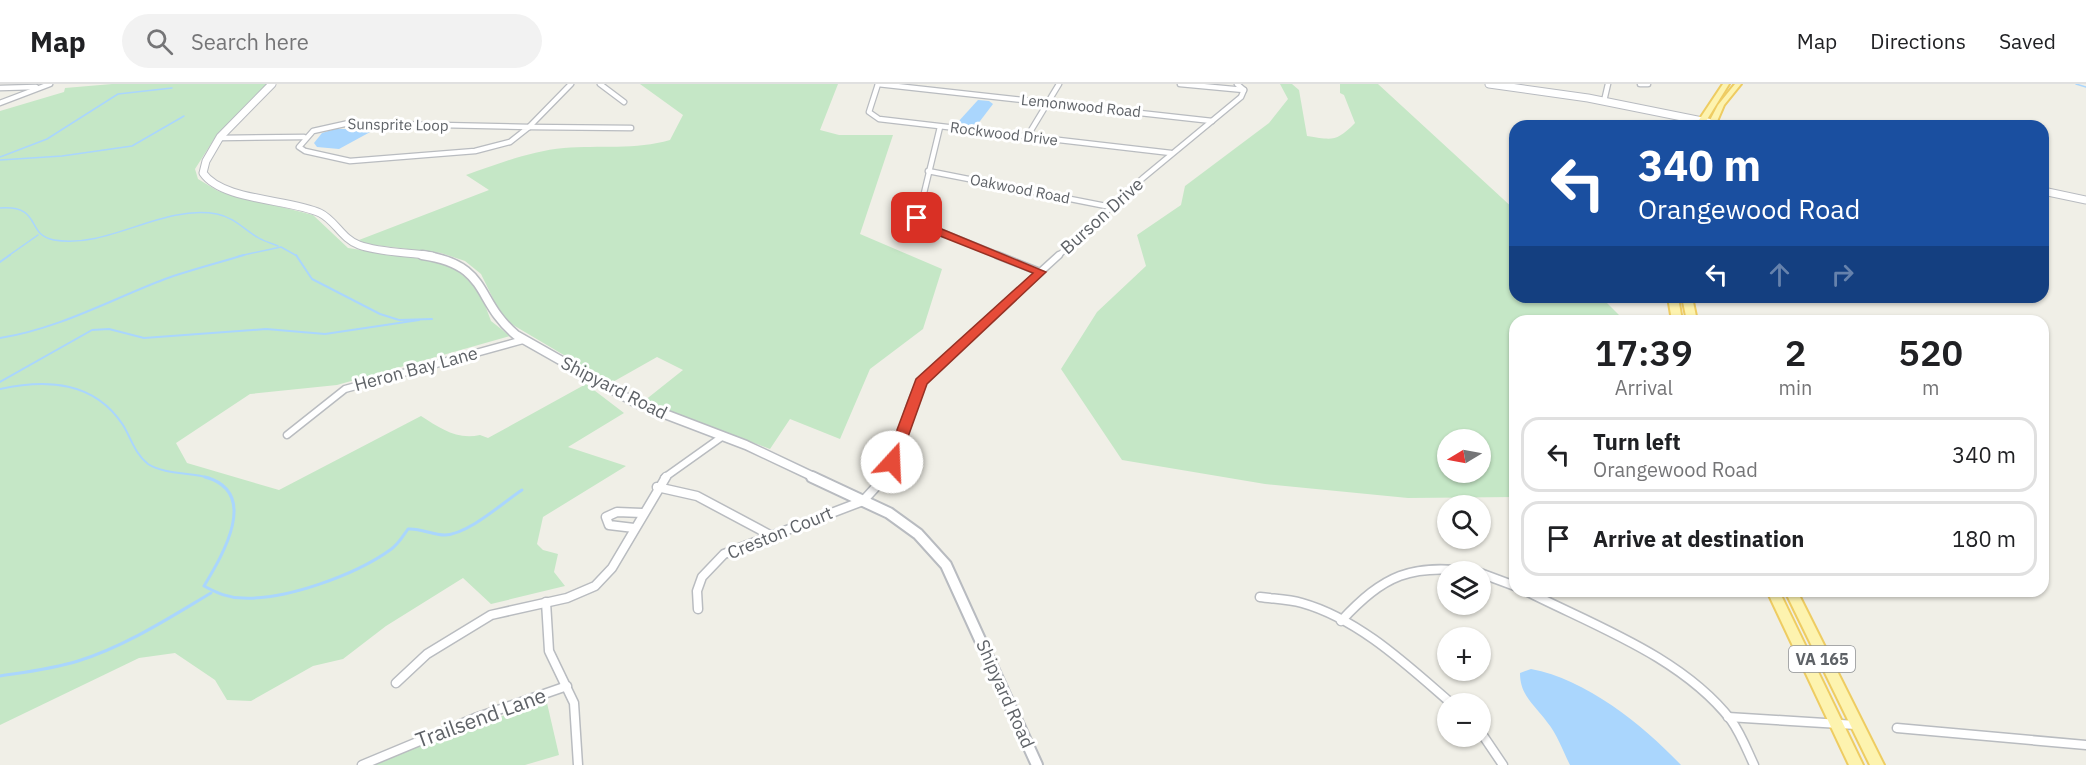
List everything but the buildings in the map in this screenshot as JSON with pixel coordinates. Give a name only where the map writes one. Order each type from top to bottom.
[{"type":"main road","points":[[1702,120],[1726,84]]},
{"type":"main road","points":[[1714,120],[1721,105],[1738,84]]},
{"type":"main road","name":"VA 165","points":[[1776,597],[1834,724],[1856,765]]},
{"type":"main road","name":"VA 165","points":[[1794,597],[1877,765]]},
{"type":"street","points":[[7,88],[13,84]]},
{"type":"street","points":[[0,103],[50,84]]},
{"type":"street","name":"Shipyard Road","points":[[272,84],[220,138],[204,163],[203,173],[211,182],[236,192],[321,213],[344,236],[358,245],[432,256],[462,266],[480,283],[499,321],[523,340],[613,392],[767,454],[910,527],[946,565],[1037,765]]},
{"type":"street","name":"Sunsprite Loop","points":[[529,127],[349,123],[320,128],[304,137],[299,147],[304,151],[337,160],[485,150],[510,142],[529,127],[571,84]]},
{"type":"street","points":[[600,84],[624,102]]},
{"type":"street","name":"Lemonwood Road","points":[[878,84],[1212,121]]},
{"type":"street","name":"Rockwood Drive","points":[[878,84],[869,112],[873,117],[940,127],[1171,153]]},
{"type":"street","points":[[1027,137],[1059,84]]},
{"type":"street","points":[[1180,84],[1244,90]]},
{"type":"street","points":[[1237,84],[1244,90]]},
{"type":"street","points":[[1489,84],[1604,101],[1687,120]]},
{"type":"street","points":[[1604,101],[1608,92],[1608,84]]},
{"type":"street","points":[[1640,84],[1648,84]]},
{"type":"street","points":[[0,88],[39,88]]},
{"type":"street","name":"Burson Drive","points":[[863,501],[879,487],[887,473],[921,382],[1171,153],[1241,97],[1244,90]]},
{"type":"street","points":[[529,127],[631,128]]},
{"type":"street","points":[[940,127],[917,218],[919,223],[1041,272]]},
{"type":"street","points":[[220,138],[304,137]]},
{"type":"street","name":"Oakwood Road","points":[[928,171],[1112,207]]},
{"type":"street","points":[[2049,192],[2086,200]]},
{"type":"street","name":"Heron Bay Lane","points":[[287,435],[345,389],[523,340]]},
{"type":"street","points":[[396,683],[420,659],[491,615],[582,592],[600,581],[612,568],[657,486],[672,471],[723,436]]},
{"type":"street","points":[[657,486],[697,496],[770,535]]},
{"type":"street","name":"Creston Court","points":[[698,609],[696,589],[712,562],[736,547],[863,501]]},
{"type":"street","points":[[634,528],[609,525],[606,517],[617,512],[642,513]]},
{"type":"street","points":[[1341,621],[1371,590],[1396,574],[1437,567]]},
{"type":"street","points":[[1491,577],[1509,584]]},
{"type":"street","points":[[1260,597],[1302,603],[1341,621],[1437,693]]},
{"type":"street","points":[[1537,597],[1661,662],[1690,682],[1728,717],[1738,731],[1754,765]]},
{"type":"street","points":[[546,602],[549,651],[567,686],[576,716],[578,765]]},
{"type":"street","name":"Trailsend Lane","points":[[362,765],[474,718],[567,686]]},
{"type":"street","points":[[1728,717],[1856,725]]},
{"type":"street","points":[[1897,728],[2086,744]]},
{"type":"street","points":[[1491,747],[1503,765]]},
{"type":"green space","points":[[112,84],[268,84],[216,136],[195,169],[198,179],[218,191],[313,215],[348,248],[448,263],[479,289],[491,321],[510,336],[337,385],[250,394],[176,443],[187,463],[279,490],[421,416],[442,429],[456,434],[480,435],[488,438],[586,384],[624,413],[568,447],[626,466],[543,517],[537,544],[543,550],[558,554],[554,572],[565,586],[491,604],[463,578],[386,626],[343,659],[313,666],[251,701],[227,700],[215,680],[175,653],[139,658],[0,725],[0,111],[64,92],[65,88]]},
{"type":"green space","points":[[640,84],[838,84],[820,130],[839,135],[893,135],[860,234],[942,269],[923,329],[870,369],[840,439],[790,419],[770,449],[644,401],[683,370],[657,357],[611,383],[503,319],[481,274],[465,261],[441,253],[366,244],[359,240],[489,190],[466,175],[514,158],[564,148],[631,146],[670,140],[683,115]]},
{"type":"green space","points":[[1280,84],[1292,84],[1299,90],[1307,136],[1334,138],[1343,134],[1355,123],[1344,95],[1340,93],[1340,84],[1378,84],[1509,204],[1509,303],[1607,303],[1619,315],[1509,315],[1509,497],[1437,495],[1437,498],[1408,498],[1265,484],[1122,460],[1061,369],[1097,312],[1146,266],[1137,235],[1181,205],[1185,186],[1269,123],[1288,99]]},
{"type":"green space","points":[[547,703],[559,755],[525,765],[368,765],[415,741]]},
{"type":"water","points":[[978,100],[989,101],[993,104],[977,125],[959,125],[958,122]]},
{"type":"water","points":[[335,129],[370,129],[372,131],[339,149],[317,147],[314,143],[322,133]]},
{"type":"water","points":[[1531,669],[1552,674],[1593,693],[1631,720],[1681,765],[1570,765],[1554,732],[1525,694],[1520,673]]},
{"type":"waterway","points":[[2076,84],[2086,87]]},
{"type":"waterway","points":[[0,157],[47,139],[118,94],[172,88]]},
{"type":"waterway","points":[[0,160],[62,156],[132,146],[184,116]]},
{"type":"waterway","points":[[0,208],[22,211],[28,215],[39,232],[54,240],[75,241],[95,238],[176,215],[196,213],[217,214],[233,220],[259,238],[278,246]]},
{"type":"waterway","points":[[8,256],[38,235]]},
{"type":"waterway","points":[[239,256],[281,247],[296,256]]},
{"type":"waterway","points":[[0,262],[10,255]]},
{"type":"waterway","points":[[0,338],[43,328],[165,279],[244,255]]},
{"type":"waterway","points":[[296,256],[312,279],[380,314],[399,320],[432,319]]},
{"type":"waterway","points":[[0,382],[92,330],[109,329],[144,338],[266,329],[325,334],[419,320]]},
{"type":"waterway","points":[[0,389],[52,384],[84,392],[98,399],[111,410],[123,425],[140,456],[148,464],[170,472],[210,478]]},
{"type":"waterway","points":[[205,477],[222,485],[231,496],[234,510],[227,542],[204,586],[223,595],[243,598],[279,595],[339,577],[390,550],[408,529],[440,535],[454,533],[475,524],[522,490]]},
{"type":"waterway","points":[[0,676],[58,666],[96,655],[147,631],[211,593]]},
{"type":"route","points":[[892,462],[915,393],[924,378],[1041,272],[923,225],[917,222],[917,218]]}]
